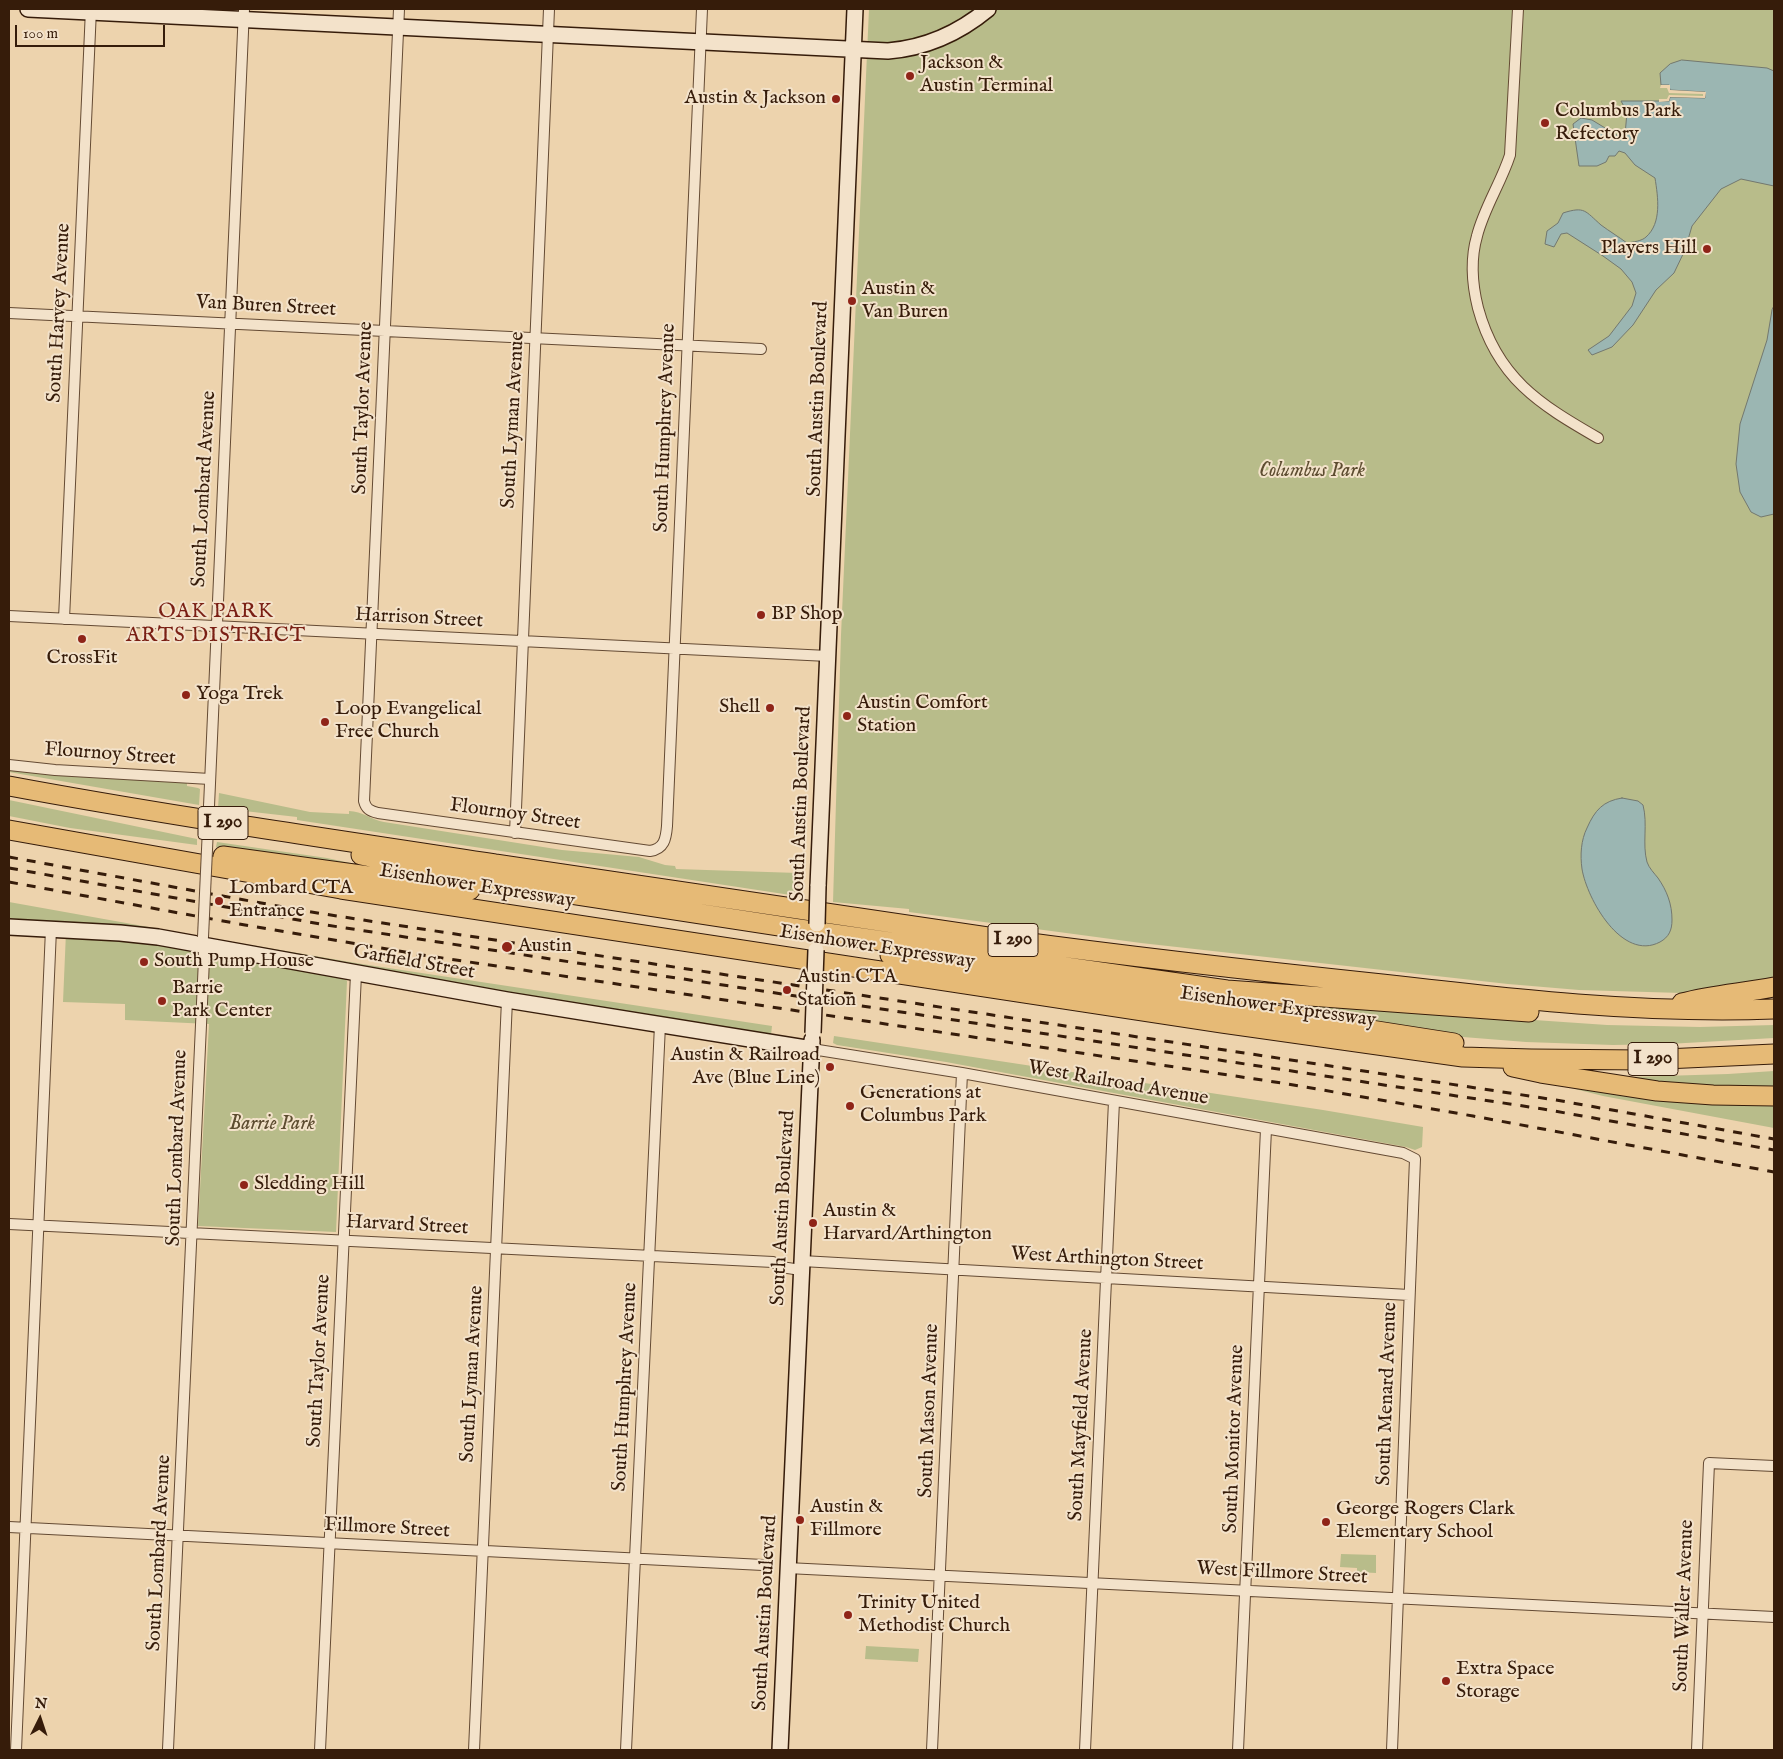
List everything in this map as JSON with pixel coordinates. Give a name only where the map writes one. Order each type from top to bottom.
[{"type":"highway","name":"Eisenhower Expressway","points":[[9,786],[303,835],[849,918],[1107,953],[1450,992],[1565,1003],[1727,1010],[1774,1009]]},
{"type":"highway","name":"Eisenhower Expressway","points":[[9,830],[370,894],[1222,1023],[1463,1057],[1643,1060],[1774,1054]]},
{"type":"highway","points":[[303,835],[365,857],[486,881],[816,938],[1471,1045],[1531,1059]]},
{"type":"highway","points":[[149,856],[228,857],[816,938],[1227,990],[1605,1017],[1672,1019],[1727,1010]]},
{"type":"highway","points":[[1662,1008],[1705,997],[1774,988]]},
{"type":"highway","points":[[1463,1057],[1541,1074],[1656,1090],[1713,1095],[1774,1096]]},
{"type":"street","points":[[28,9],[244,14],[399,26],[853,50],[888,50],[919,46],[965,26],[988,9]]},
{"type":"street","name":"South Taylor Avenue","points":[[366,808],[364,796],[399,9]]},
{"type":"street","name":"South Lyman Avenue","points":[[515,833],[549,9]]},
{"type":"street","name":"South Humphrey Avenue","points":[[660,848],[665,841],[666,835],[702,9]]},
{"type":"street","name":"South Austin Boulevard","points":[[780,1750],[813,1033],[855,9]]},
{"type":"street","points":[[1518,9],[1510,155],[1476,237],[1473,262],[1475,295],[1491,345],[1504,366],[1521,385],[1540,401],[1557,414],[1598,438]]},
{"type":"street","name":"South Harvey Avenue","points":[[64,619],[91,10]]},
{"type":"street","name":"South Lombard Avenue","points":[[168,1749],[244,14]]},
{"type":"street","name":"Van Buren Street","points":[[9,313],[761,349]]},
{"type":"street","name":"Harrison Street","points":[[9,616],[828,656]]},
{"type":"street","name":"Flournoy Street","points":[[9,765],[210,779]]},
{"type":"street","name":"Flournoy Street","points":[[366,808],[378,813],[650,852],[660,848]]},
{"type":"street","name":"Garfield Street","points":[[9,927],[120,933],[203,941],[356,974],[812,1049]]},
{"type":"street","points":[[16,1750],[51,929]]},
{"type":"street","name":"South Taylor Avenue","points":[[320,1750],[356,974]]},
{"type":"street","name":"South Lyman Avenue","points":[[474,1750],[507,1000]]},
{"type":"street","name":"South Humphrey Avenue","points":[[626,1750],[660,1024]]},
{"type":"street","name":"West Railroad Avenue","points":[[812,1049],[1403,1153],[1415,1159]]},
{"type":"street","name":"South Mason Avenue","points":[[932,1750],[962,1074]]},
{"type":"street","name":"South Mayfield Avenue","points":[[1085,1750],[1114,1101]]},
{"type":"street","name":"South Monitor Avenue","points":[[1238,1750],[1266,1129]]},
{"type":"street","name":"South Menard Avenue","points":[[1392,1750],[1415,1159]]},
{"type":"street","name":"Harvard Street","points":[[9,1224],[773,1262],[781,1267],[802,1265]]},
{"type":"street","name":"West Arthington Street","points":[[802,1265],[954,1270],[1410,1295]]},
{"type":"street","name":"South Waller Avenue","points":[[1697,1750],[1709,1463],[1774,1466]]},
{"type":"street","name":"Fillmore Street","points":[[9,1527],[763,1566]]},
{"type":"street","name":"West Fillmore Street","points":[[787,1568],[1774,1617]]},
{"type":"green space","name":"Columbus Park","points":[[869,9],[1774,9],[1774,983],[1722,991],[1682,993],[1579,990],[1508,984],[1141,943],[909,912],[909,909],[833,902],[841,635]]},
{"type":"green space","points":[[9,770],[187,783],[187,786],[200,789],[199,805],[9,772]]},
{"type":"green space","points":[[219,793],[310,812],[349,814],[349,811],[354,811],[384,822],[562,850],[639,857],[675,866],[676,869],[798,873],[797,896],[297,820],[297,817],[218,808]]},
{"type":"green space","points":[[9,800],[197,839],[197,845],[70,828],[9,816]]},
{"type":"green space","points":[[217,842],[327,858],[364,866],[216,847]]},
{"type":"green space","points":[[9,902],[182,933],[181,935],[9,920]]},
{"type":"green space","name":"Barrie Park","points":[[66,932],[192,949],[197,956],[211,957],[213,954],[345,978],[347,981],[336,1232],[198,1226],[209,1024],[125,1020],[125,1004],[63,1002]]},
{"type":"green space","points":[[221,940],[362,964],[772,1026],[771,1035],[691,1021],[557,1003],[221,942]]},
{"type":"green space","points":[[1287,1003],[1607,1025],[1700,1027],[1774,1025],[1774,1038],[1613,1045],[1526,1042],[1463,1037],[1287,1009]]},
{"type":"green space","points":[[834,1036],[1323,1110],[1423,1127],[1422,1147],[1415,1150],[946,1062],[837,1045],[833,1043]]},
{"type":"green space","points":[[1774,1071],[1774,1088],[1672,1086],[1630,1081],[1630,1077]]},
{"type":"green space","points":[[1571,1088],[1625,1091],[1625,1094],[1677,1102],[1774,1105],[1774,1128],[1603,1096]]},
{"type":"green space","points":[[1341,1554],[1376,1555],[1376,1573],[1357,1572],[1357,1568],[1340,1567]]},
{"type":"green space","points":[[866,1646],[919,1649],[918,1662],[865,1659]]},
{"type":"water","points":[[1682,60],[1767,68],[1774,71],[1774,186],[1741,179],[1721,189],[1692,226],[1685,250],[1674,273],[1656,290],[1633,325],[1612,347],[1592,355],[1588,350],[1609,336],[1632,306],[1636,293],[1632,282],[1621,269],[1567,233],[1561,234],[1554,247],[1545,244],[1547,231],[1558,223],[1563,213],[1580,210],[1588,213],[1601,225],[1627,243],[1640,240],[1646,237],[1655,225],[1658,209],[1657,193],[1655,178],[1635,165],[1625,153],[1619,151],[1615,156],[1609,156],[1606,162],[1597,166],[1579,166],[1573,124],[1581,118],[1592,120],[1620,137],[1625,135],[1627,112],[1621,101],[1669,101],[1670,97],[1705,98],[1705,92],[1670,90],[1669,85],[1661,85],[1660,73],[1670,64]]},
{"type":"water","points":[[1774,306],[1774,514],[1761,517],[1751,512],[1740,492],[1736,464],[1740,424],[1767,340]]},
{"type":"water","points":[[1622,798],[1638,801],[1643,805],[1647,862],[1664,888],[1672,914],[1671,930],[1668,935],[1660,942],[1646,946],[1632,943],[1620,936],[1609,924],[1591,896],[1582,869],[1582,843],[1590,822],[1600,807],[1610,801]]},
{"type":"pier","points":[[1661,85],[1670,85],[1670,90],[1706,92],[1705,98],[1670,97],[1669,101],[1659,102],[1659,99],[1667,99],[1669,95],[1703,96],[1703,94],[1669,93],[1667,88],[1660,88]]},
{"type":"railway","points":[[9,857],[305,911],[1556,1100],[1774,1139]]},
{"type":"railway","points":[[9,868],[326,925],[1543,1109],[1774,1150]]},
{"type":"railway","points":[[9,882],[429,956],[1282,1083],[1473,1116],[1774,1172]]},
{"type":"place","name":"Jackson & Austin Terminal","points":[[910,76]]},
{"type":"place","name":"Austin & Jackson","points":[[836,99]]},
{"type":"place","name":"Columbus Park Refectory","points":[[1545,123]]},
{"type":"place","name":"Players Hill","points":[[1707,249]]},
{"type":"place","name":"Austin & Van Buren","points":[[852,301]]},
{"type":"place","name":"BP Shop","points":[[761,615]]},
{"type":"place","name":"CrossFit","points":[[82,639]]},
{"type":"place","name":"Yoga Trek","points":[[186,695]]},
{"type":"place","name":"Shell","points":[[770,708]]},
{"type":"place","name":"Austin Comfort Station","points":[[847,716]]},
{"type":"place","name":"Loop Evangelical Free Church","points":[[325,722]]},
{"type":"place","name":"Lombard CTA Entrance","points":[[219,901]]},
{"type":"place","name":"Austin","points":[[507,947]]},
{"type":"place","name":"South Pump House","points":[[144,962]]},
{"type":"place","name":"Austin CTA Station","points":[[787,990]]},
{"type":"place","name":"Barrie Park Center","points":[[162,1001]]},
{"type":"place","name":"Austin & Railroad Ave (Blue Line)","points":[[830,1067]]},
{"type":"place","name":"Generations at Columbus Park","points":[[850,1106]]},
{"type":"place","name":"Sledding Hill","points":[[244,1185]]},
{"type":"place","name":"Austin & Harvard/Arthington","points":[[813,1223]]},
{"type":"place","name":"Austin & Fillmore","points":[[800,1520]]},
{"type":"place","name":"George Rogers Clark Elementary School","points":[[1326,1522]]},
{"type":"place","name":"Trinity United Methodist Church","points":[[848,1615]]},
{"type":"place","name":"Extra Space Storage","points":[[1446,1681]]},
{"type":"district","name":"OAK PARK ARTS DISTRICT","points":[[216,625]]}]
